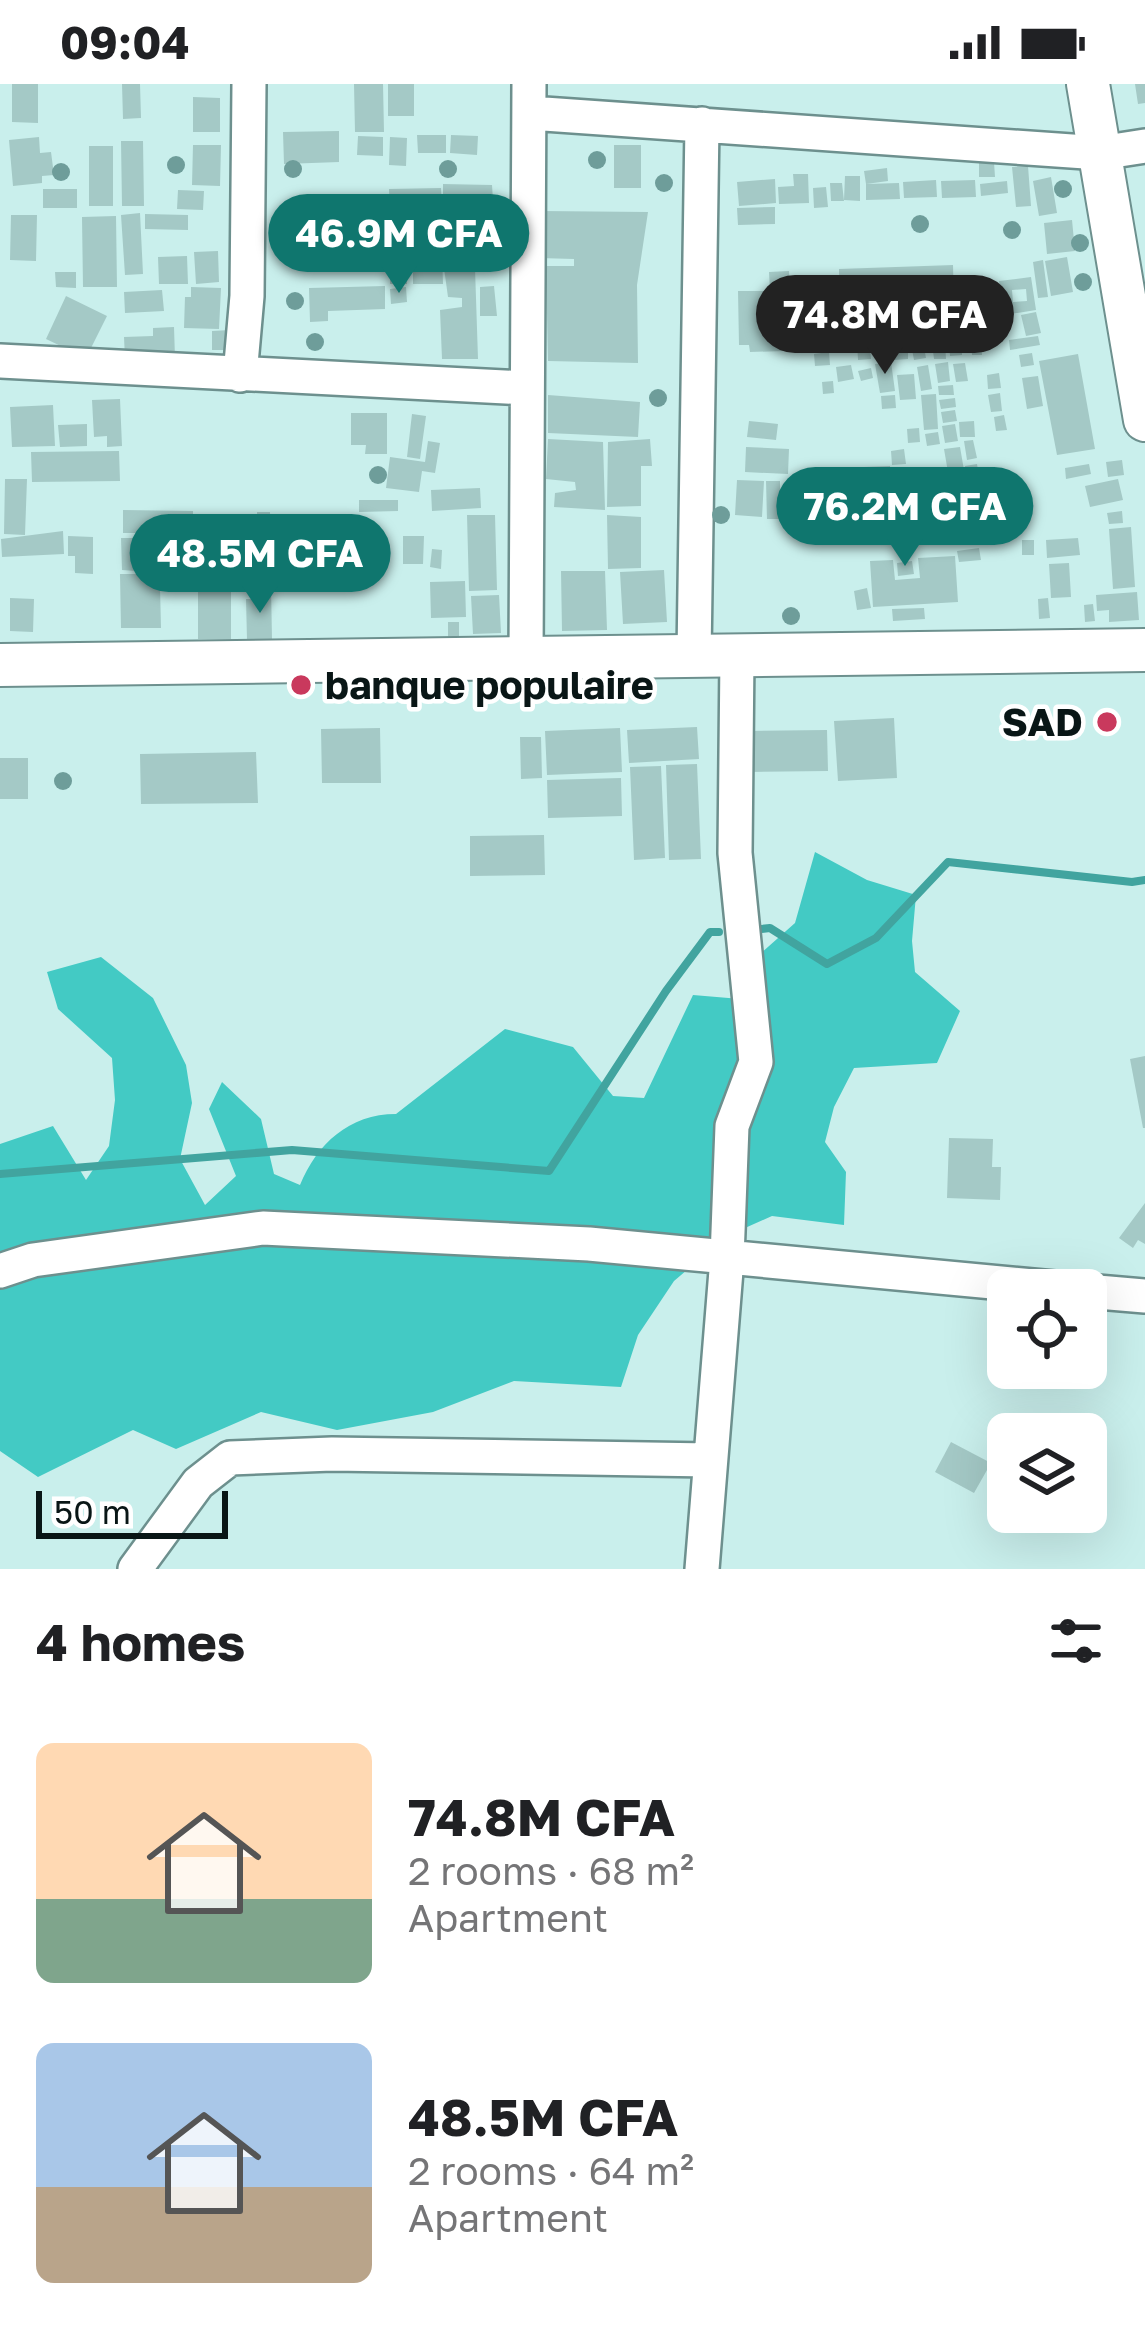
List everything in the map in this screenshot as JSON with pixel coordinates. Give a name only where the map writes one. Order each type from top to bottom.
[{"type":"main road","points":[[1088,84],[1145,420]]},
{"type":"main road","points":[[0,665],[1145,650]]},
{"type":"street","points":[[240,375],[247,296],[249,84]]},
{"type":"street","points":[[526,658],[529,99],[703,124],[1100,153],[1145,146]]},
{"type":"street","points":[[694,656],[703,124]]},
{"type":"street","points":[[0,362],[526,388]]},
{"type":"street","points":[[702,1569],[733,1126],[755,1062],[735,853],[737,655]]},
{"type":"street","points":[[0,1271],[33,1260],[263,1228],[589,1244],[987,1282]]},
{"type":"street","points":[[1107,1293],[1145,1296]]},
{"type":"street","points":[[135,1569],[198,1483],[230,1458],[332,1454],[710,1460]]},
{"type":"shaded area","points":[[815,852],[867,880],[916,895],[915,972],[960,1011],[937,1063],[854,1068],[834,1107],[825,1142],[846,1172],[844,1225],[772,1216],[727,1236],[674,1281],[638,1335],[621,1387],[514,1381],[433,1412],[337,1430],[261,1412],[176,1449],[133,1430],[38,1477],[0,1451],[0,1144],[53,1126],[86,1180],[109,1146],[115,1100],[112,1058],[58,1009],[47,972],[101,957],[153,998],[186,1065],[192,1103],[180,1159],[205,1205],[236,1176],[209,1109],[222,1082],[261,1119],[274,1174],[300,1185],[337,1134],[364,1119],[396,1114],[505,1029],[573,1047],[613,1096],[644,1098],[693,995],[765,1001],[759,955],[795,923]]},
{"type":"building","points":[[12,84],[38,84],[38,123],[12,122]]},
{"type":"building","points":[[122,84],[140,84],[141,118],[123,119]]},
{"type":"building","points":[[354,84],[383,84],[384,132],[355,132]]},
{"type":"building","points":[[388,84],[414,84],[414,116],[388,116]]},
{"type":"building","points":[[1135,84],[1145,84],[1145,103],[1138,104]]},
{"type":"building","points":[[193,97],[220,98],[220,132],[193,132]]},
{"type":"building","points":[[339,131],[339,162],[284,164],[283,132]]},
{"type":"building","points":[[417,135],[446,135],[446,153],[418,153]]},
{"type":"building","points":[[451,135],[478,136],[477,155],[450,153]]},
{"type":"building","points":[[358,136],[383,137],[383,156],[357,155]]},
{"type":"building","points":[[39,137],[40,153],[51,152],[54,175],[42,176],[42,183],[13,186],[9,140]]},
{"type":"building","points":[[390,137],[407,138],[406,166],[389,165]]},
{"type":"building","points":[[121,141],[143,141],[144,206],[122,206]]},
{"type":"building","points":[[193,145],[221,145],[220,186],[192,185]]},
{"type":"building","points":[[614,145],[641,145],[641,188],[614,188]]},
{"type":"building","points":[[89,146],[113,146],[113,206],[89,206]]},
{"type":"building","points":[[979,162],[994,162],[995,177],[979,177]]},
{"type":"building","points":[[1028,166],[1031,206],[1016,207],[1012,167]]},
{"type":"building","points":[[887,168],[888,181],[866,184],[864,171]]},
{"type":"building","points":[[793,174],[808,174],[809,203],[779,204],[778,187],[794,186]]},
{"type":"building","points":[[845,176],[860,176],[860,201],[844,200]]},
{"type":"building","points":[[1051,177],[1057,213],[1039,216],[1033,181]]},
{"type":"building","points":[[775,179],[776,203],[739,206],[737,182]]},
{"type":"building","points":[[936,180],[937,197],[904,198],[903,182]]},
{"type":"building","points":[[975,180],[976,197],[942,198],[941,181]]},
{"type":"building","points":[[1007,181],[1008,193],[981,196],[980,184]]},
{"type":"building","points":[[830,183],[842,183],[844,201],[831,201]]},
{"type":"building","points":[[899,183],[900,199],[866,200],[866,184]]},
{"type":"building","points":[[443,184],[492,185],[495,230],[488,230],[488,238],[445,238],[445,229],[436,228],[436,211],[468,211],[443,209]]},
{"type":"building","points":[[826,187],[828,207],[814,208],[813,188]]},
{"type":"building","points":[[441,188],[442,208],[390,208],[389,189]]},
{"type":"building","points":[[43,189],[77,189],[77,208],[43,208]]},
{"type":"building","points":[[178,190],[204,191],[203,210],[177,209]]},
{"type":"building","points":[[775,207],[775,224],[738,225],[737,208]]},
{"type":"building","points":[[281,210],[336,211],[335,229],[281,228]]},
{"type":"building","points":[[365,211],[385,212],[383,254],[363,253]]},
{"type":"building","points":[[540,211],[648,212],[637,285],[638,363],[548,361],[546,266],[574,266],[574,259],[539,258]]},
{"type":"building","points":[[140,213],[143,274],[125,275],[121,215]]},
{"type":"building","points":[[406,213],[407,284],[390,284],[390,214]]},
{"type":"building","points":[[145,214],[188,215],[188,230],[145,229]]},
{"type":"building","points":[[11,215],[37,215],[36,261],[10,260]]},
{"type":"building","points":[[116,216],[117,287],[83,287],[82,217]]},
{"type":"building","points":[[1072,220],[1075,251],[1047,254],[1044,223]]},
{"type":"building","points":[[218,251],[219,282],[196,284],[194,252]]},
{"type":"building","points":[[413,253],[442,253],[443,284],[413,284]]},
{"type":"building","points":[[187,256],[188,284],[159,284],[158,257]]},
{"type":"building","points":[[1067,257],[1073,292],[1051,296],[1045,261]]},
{"type":"building","points":[[1043,260],[1048,297],[1038,298],[1033,262]]},
{"type":"building","points":[[953,265],[954,304],[840,308],[839,269]]},
{"type":"building","points":[[444,268],[475,268],[478,359],[442,359],[440,310],[462,307],[462,298],[448,297]]},
{"type":"building","points":[[789,271],[790,290],[770,291],[769,272]]},
{"type":"building","points":[[55,272],[76,272],[76,288],[56,287]]},
{"type":"building","points":[[1031,277],[1036,310],[1004,315],[999,281]],"holes":[[[1026,289],[1027,301],[1013,302],[1012,290]]]},
{"type":"building","points":[[385,286],[385,309],[328,311],[328,321],[310,322],[309,288]]},
{"type":"building","points":[[494,286],[497,316],[480,316],[480,287]]},
{"type":"building","points":[[191,287],[221,288],[219,329],[184,328],[185,297],[191,297]]},
{"type":"building","points":[[406,287],[407,302],[391,304],[390,289]]},
{"type":"building","points":[[162,290],[164,311],[125,313],[124,292]]},
{"type":"building","points":[[738,291],[765,291],[766,339],[784,339],[784,351],[750,352],[749,345],[739,345]]},
{"type":"building","points":[[66,296],[107,316],[86,358],[46,339]]},
{"type":"building","points":[[769,305],[788,305],[787,337],[769,336]]},
{"type":"building","points":[[1036,312],[1041,333],[1026,336],[1021,315]]},
{"type":"building","points":[[940,314],[944,332],[932,334],[929,316]]},
{"type":"building","points":[[867,317],[867,334],[856,334],[855,318]]},
{"type":"building","points":[[886,320],[888,340],[873,341],[872,321]]},
{"type":"building","points":[[905,321],[907,336],[894,338],[892,323]]},
{"type":"building","points":[[923,322],[926,335],[915,337],[913,323]]},
{"type":"building","points":[[174,327],[175,358],[125,359],[124,337],[153,336],[153,328]]},
{"type":"building","points":[[230,330],[230,350],[212,350],[212,331]]},
{"type":"building","points":[[1038,336],[1040,345],[1010,350],[1009,340]]},
{"type":"building","points":[[869,339],[871,359],[858,360],[857,341]]},
{"type":"building","points":[[971,340],[981,340],[982,355],[972,355]]},
{"type":"building","points":[[923,342],[926,358],[914,360],[911,344]]},
{"type":"building","points":[[945,342],[946,359],[934,359],[932,343]]},
{"type":"building","points":[[962,343],[962,355],[950,356],[949,344]]},
{"type":"building","points":[[908,345],[908,359],[894,360],[894,346]]},
{"type":"building","points":[[829,352],[830,365],[815,366],[814,354]]},
{"type":"building","points":[[1032,353],[1034,365],[1021,367],[1019,355]]},
{"type":"building","points":[[1078,354],[1095,449],[1057,455],[1039,361]]},
{"type":"building","points":[[891,362],[895,391],[880,393],[875,364]]},
{"type":"building","points":[[948,362],[950,381],[938,383],[935,364]]},
{"type":"building","points":[[965,363],[968,381],[956,382],[953,364]]},
{"type":"building","points":[[851,365],[854,379],[838,382],[836,367]]},
{"type":"building","points":[[928,365],[932,389],[921,391],[917,367]]},
{"type":"building","points":[[871,368],[873,378],[861,381],[858,371]]},
{"type":"building","points":[[999,373],[1001,388],[988,389],[987,375]]},
{"type":"building","points":[[914,374],[916,399],[900,400],[897,375]]},
{"type":"building","points":[[1038,376],[1043,406],[1027,409],[1022,378]]},
{"type":"building","points":[[833,381],[834,393],[823,394],[822,382]]},
{"type":"building","points":[[953,385],[954,395],[939,395],[938,386]]},
{"type":"building","points":[[1000,393],[1002,411],[991,412],[988,395]]},
{"type":"building","points":[[936,394],[938,429],[924,430],[921,395]]},
{"type":"building","points":[[548,395],[640,402],[638,437],[548,433]]},
{"type":"building","points":[[895,395],[896,408],[882,409],[881,396]]},
{"type":"building","points":[[955,398],[956,407],[941,409],[939,400]]},
{"type":"building","points":[[120,399],[122,446],[107,447],[107,436],[94,437],[92,400]]},
{"type":"building","points":[[53,405],[55,446],[12,447],[10,407]]},
{"type":"building","points":[[955,410],[957,421],[943,423],[941,412]]},
{"type":"building","points":[[351,413],[387,413],[387,454],[365,454],[366,445],[351,445]]},
{"type":"building","points":[[412,414],[426,416],[420,459],[407,457]]},
{"type":"building","points":[[1004,415],[1007,430],[996,431],[994,417]]},
{"type":"building","points":[[749,421],[778,424],[776,440],[747,437]]},
{"type":"building","points":[[974,421],[975,437],[960,437],[959,422]]},
{"type":"building","points":[[87,424],[87,446],[60,447],[58,425]]},
{"type":"building","points":[[955,424],[958,441],[945,443],[942,426]]},
{"type":"building","points":[[919,428],[920,442],[908,443],[907,429]]},
{"type":"building","points":[[938,432],[940,444],[927,446],[925,434]]},
{"type":"building","points":[[548,439],[603,442],[605,510],[554,507],[555,493],[576,490],[575,482],[546,479]]},
{"type":"building","points":[[650,439],[652,466],[641,466],[641,506],[607,507],[608,442]]},
{"type":"building","points":[[973,440],[977,458],[967,460],[964,441]]},
{"type":"building","points":[[428,441],[440,443],[435,473],[422,471],[419,492],[386,488],[390,457],[425,462]]},
{"type":"building","points":[[746,447],[789,449],[788,474],[745,472]]},
{"type":"building","points":[[960,447],[965,476],[949,478],[944,449]]},
{"type":"building","points":[[904,449],[906,464],[892,465],[891,451]]},
{"type":"building","points":[[119,451],[120,481],[32,482],[31,452]]},
{"type":"building","points":[[1122,460],[1124,475],[1108,477],[1106,462]]},
{"type":"building","points":[[977,464],[980,482],[968,484],[965,466]]},
{"type":"building","points":[[1089,464],[1091,474],[1066,479],[1065,468]]},
{"type":"building","points":[[890,466],[891,478],[864,479],[864,467]]},
{"type":"building","points":[[943,467],[944,480],[931,481],[930,468]]},
{"type":"building","points":[[813,468],[825,477],[818,486],[806,476]]},
{"type":"building","points":[[5,479],[27,479],[25,535],[4,534]]},
{"type":"building","points":[[1118,479],[1123,500],[1090,507],[1085,486]]},
{"type":"building","points":[[737,480],[764,481],[762,517],[735,515]]},
{"type":"building","points":[[766,481],[780,481],[780,519],[767,519]]},
{"type":"building","points":[[480,488],[481,508],[432,511],[431,490]]},
{"type":"building","points":[[950,490],[953,522],[864,530],[861,498]]},
{"type":"building","points":[[359,500],[398,500],[398,511],[359,512]]},
{"type":"building","points":[[123,510],[193,511],[193,543],[140,542],[140,533],[123,533]]},
{"type":"building","points":[[1122,511],[1123,523],[1109,524],[1107,513]]},
{"type":"building","points":[[257,512],[270,512],[271,553],[258,553]]},
{"type":"building","points":[[197,514],[240,514],[241,552],[227,552],[226,543],[215,543],[215,552],[198,552]]},
{"type":"building","points":[[467,515],[495,515],[497,590],[469,591]]},
{"type":"building","points":[[607,515],[641,517],[641,568],[608,569]]},
{"type":"building","points":[[351,516],[352,535],[276,536],[275,518]]},
{"type":"building","points":[[1131,527],[1135,587],[1113,589],[1109,529]]},
{"type":"building","points":[[63,531],[64,554],[2,557],[1,539]]},
{"type":"building","points":[[68,536],[93,537],[93,574],[75,573],[75,556],[68,556]]},
{"type":"building","points":[[403,536],[424,536],[423,564],[403,564]]},
{"type":"building","points":[[121,538],[135,538],[136,571],[122,570]]},
{"type":"building","points":[[1078,538],[1080,555],[1047,558],[1046,540]]},
{"type":"building","points":[[1022,540],[1034,540],[1034,555],[1022,555]]},
{"type":"building","points":[[979,548],[981,560],[959,562],[957,551]]},
{"type":"building","points":[[432,549],[442,550],[441,569],[430,567]]},
{"type":"building","points":[[955,556],[958,602],[873,607],[870,561],[893,560],[895,580],[920,578],[918,558]]},
{"type":"building","points":[[912,561],[914,574],[898,576],[897,563]]},
{"type":"building","points":[[1069,563],[1071,597],[1051,598],[1049,564]]},
{"type":"building","points":[[664,570],[667,622],[623,624],[620,572]]},
{"type":"building","points":[[561,571],[605,571],[607,630],[562,631]]},
{"type":"building","points":[[120,574],[152,574],[152,587],[160,587],[161,628],[121,628]]},
{"type":"building","points":[[465,581],[466,617],[431,618],[430,582]]},
{"type":"building","points":[[198,586],[231,586],[231,639],[198,639]]},
{"type":"building","points":[[257,587],[271,587],[272,639],[247,640],[246,599],[258,599]]},
{"type":"building","points":[[867,588],[871,608],[857,610],[854,591]]},
{"type":"building","points":[[1137,592],[1139,620],[1109,622],[1109,610],[1097,611],[1096,595]]},
{"type":"building","points":[[499,595],[501,633],[473,634],[471,596]]},
{"type":"building","points":[[10,598],[34,599],[33,632],[10,631]]},
{"type":"building","points":[[1048,598],[1050,618],[1039,619],[1038,599]]},
{"type":"building","points":[[1093,604],[1095,621],[1085,622],[1084,605]]},
{"type":"building","points":[[924,608],[925,619],[893,621],[892,609]]},
{"type":"building","points":[[448,622],[459,622],[459,637],[448,638]]},
{"type":"building","points":[[894,718],[897,778],[838,781],[834,721]]},
{"type":"building","points":[[697,727],[699,759],[629,763],[627,730]]},
{"type":"building","points":[[380,728],[381,783],[322,783],[321,729]]},
{"type":"building","points":[[620,728],[622,772],[547,775],[545,731]]},
{"type":"building","points":[[827,730],[828,771],[750,772],[749,731]]},
{"type":"building","points":[[520,737],[541,737],[542,778],[521,779]]},
{"type":"building","points":[[256,752],[258,803],[141,804],[140,754]]},
{"type":"building","points":[[0,758],[28,758],[28,799],[0,799]]},
{"type":"building","points":[[697,764],[701,859],[669,860],[666,765]]},
{"type":"building","points":[[661,766],[665,858],[634,860],[630,767]]},
{"type":"building","points":[[621,778],[622,816],[548,818],[547,780]]},
{"type":"building","points":[[544,835],[545,875],[470,876],[470,836]]},
{"type":"building","points":[[1145,1056],[1145,1128],[1143,1128],[1130,1059]]},
{"type":"building","points":[[949,1138],[993,1139],[992,1167],[1001,1167],[1000,1200],[947,1198]]},
{"type":"building","points":[[1145,1203],[1145,1244],[1138,1240],[1133,1248],[1119,1238]]},
{"type":"building","points":[[951,1442],[987,1461],[974,1493],[935,1472]]},
{"type":"waterway","points":[[761,929],[770,928],[827,964],[876,938],[948,862],[1145,880]]},
{"type":"waterway","points":[[0,1174],[292,1150],[549,1171],[666,991],[710,932],[719,932]]},
{"type":"place","name":"banque populaire","points":[[301,685]]},
{"type":"place","name":"SAD","points":[[1107,722]]}]
